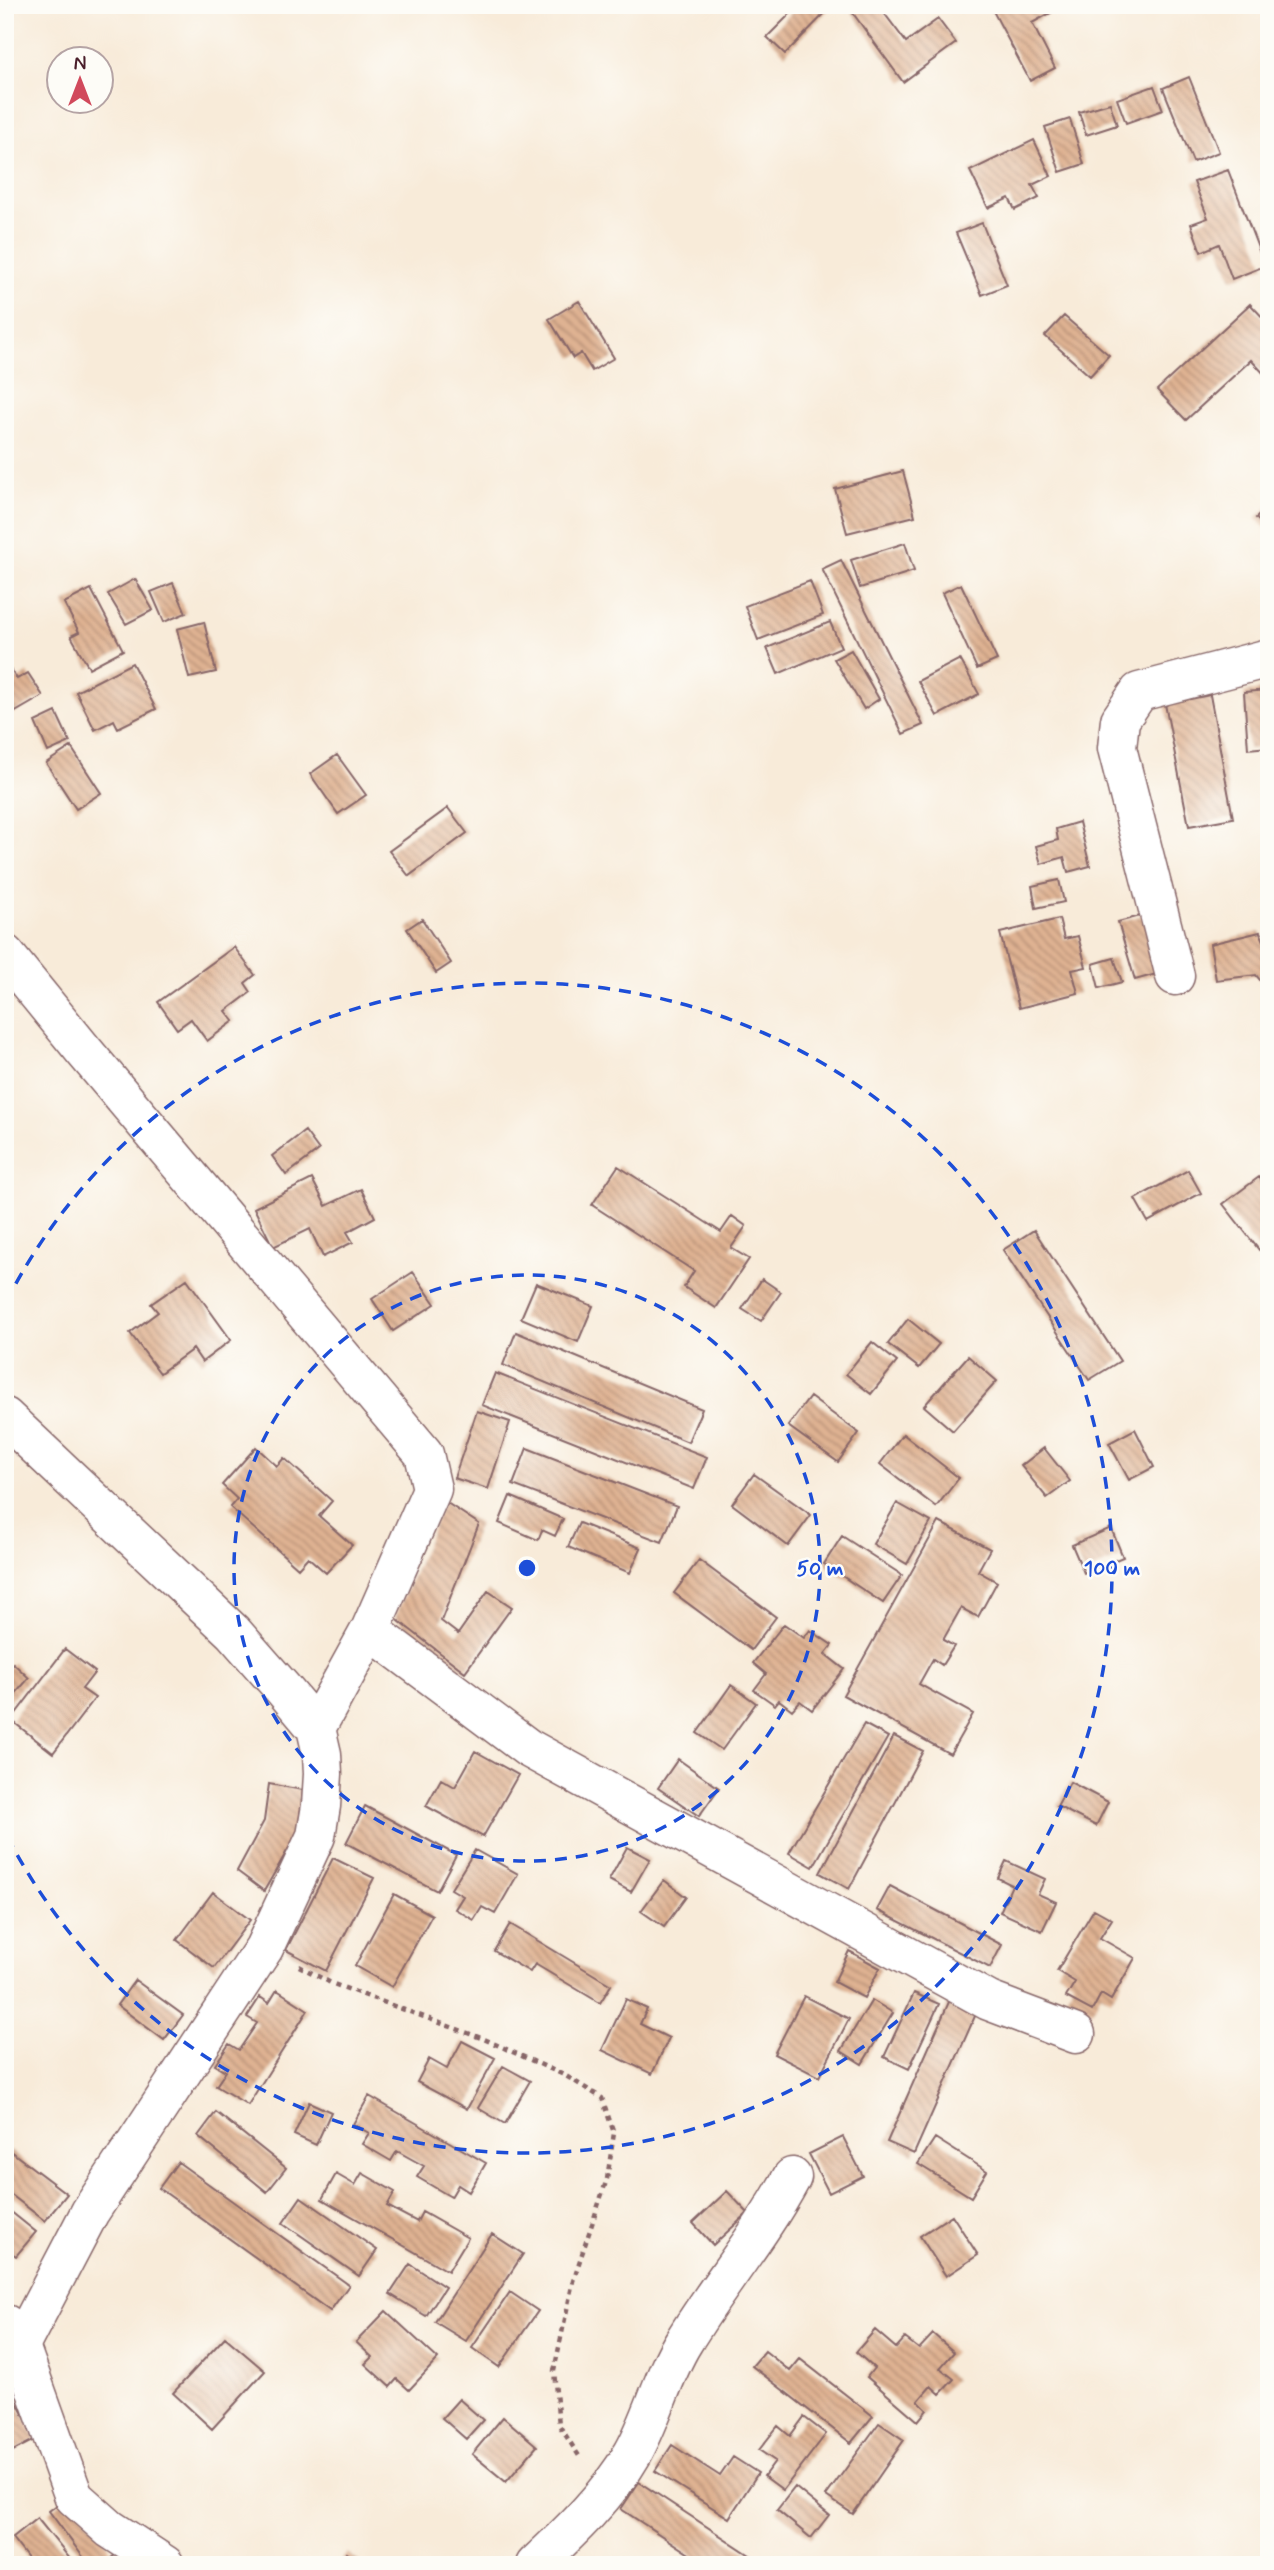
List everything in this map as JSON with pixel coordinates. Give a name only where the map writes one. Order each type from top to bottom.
[{"type":"street","points":[[1175,976],[1117,748],[1120,720],[1139,692],[1269,657]]},
{"type":"street","points":[[5,954],[424,1454],[432,1489],[370,1630],[316,1728]]},
{"type":"street","points":[[5,1417],[233,1632],[316,1728],[322,1754],[321,1806],[316,1836],[264,1948],[13,2334],[74,2497],[110,2529],[165,2565]]},
{"type":"street","points":[[370,1630],[528,1748],[989,2001],[1076,2034]]},
{"type":"street","points":[[535,2565],[600,2498],[633,2453],[682,2344],[724,2279],[770,2217],[792,2177]]},
{"type":"path","points":[[264,1948],[331,1983],[484,2039],[566,2076],[602,2098],[614,2133],[607,2179],[573,2281],[554,2371],[559,2425],[585,2464],[600,2498]]},
{"type":"building","points":[[799,5],[833,5],[785,54],[767,37]]},
{"type":"building","points":[[847,5],[878,5],[906,42],[938,19],[956,43],[903,82]]},
{"type":"building","points":[[1004,5],[1065,5],[1032,23],[1055,68],[1030,81],[993,11]]},
{"type":"building","points":[[1189,77],[1219,152],[1193,162],[1163,88]]},
{"type":"building","points":[[1154,86],[1163,110],[1126,123],[1117,99]]},
{"type":"building","points":[[1110,103],[1117,125],[1086,135],[1079,112]]},
{"type":"building","points":[[1070,119],[1084,164],[1060,172],[1045,127]]},
{"type":"building","points":[[1034,140],[1051,176],[1032,185],[1039,198],[1015,210],[1009,198],[988,208],[970,171]]},
{"type":"building","points":[[1228,170],[1265,266],[1232,279],[1219,244],[1201,252],[1191,224],[1208,218],[1194,182]]},
{"type":"building","points":[[982,223],[1007,285],[982,295],[956,233]]},
{"type":"building","points":[[579,301],[614,358],[592,371],[581,353],[573,358],[549,319]]},
{"type":"building","points":[[1250,304],[1269,324],[1269,379],[1251,360],[1186,420],[1157,390]]},
{"type":"building","points":[[1064,316],[1109,355],[1090,376],[1045,336]]},
{"type":"building","points":[[903,471],[915,516],[847,533],[835,489]]},
{"type":"building","points":[[1269,506],[1269,532],[1256,518]]},
{"type":"building","points":[[905,543],[914,571],[860,588],[851,560]]},
{"type":"building","points":[[841,560],[923,725],[903,734],[822,569]]},
{"type":"building","points":[[135,579],[153,610],[126,624],[108,594]]},
{"type":"building","points":[[810,581],[823,615],[758,640],[745,606]]},
{"type":"building","points":[[173,583],[186,613],[164,622],[151,592]]},
{"type":"building","points":[[961,584],[997,660],[977,669],[942,593]]},
{"type":"building","points":[[91,589],[123,650],[89,668],[71,636],[79,632],[64,603]]},
{"type":"building","points":[[204,622],[216,672],[189,678],[177,629]]},
{"type":"building","points":[[830,622],[841,647],[778,674],[767,648]]},
{"type":"building","points":[[851,650],[879,699],[864,709],[834,659]]},
{"type":"building","points":[[960,659],[979,694],[937,716],[918,681]]},
{"type":"building","points":[[132,663],[156,709],[118,728],[114,720],[95,730],[76,692]]},
{"type":"building","points":[[11,669],[17,679],[28,673],[43,696],[5,718],[5,672]]},
{"type":"building","points":[[1269,690],[1269,747],[1248,749],[1244,692]]},
{"type":"building","points":[[1210,695],[1233,818],[1189,826],[1165,704]]},
{"type":"building","points":[[56,712],[70,742],[48,752],[35,722]]},
{"type":"building","points":[[71,747],[101,793],[76,809],[46,763]]},
{"type":"building","points":[[337,755],[366,795],[338,814],[310,774]]},
{"type":"building","points":[[448,808],[467,833],[409,876],[389,851]]},
{"type":"building","points":[[1079,822],[1090,866],[1068,872],[1064,857],[1041,864],[1036,846],[1058,840],[1056,829]]},
{"type":"building","points":[[1059,880],[1064,902],[1036,908],[1032,886]]},
{"type":"building","points":[[1144,915],[1160,973],[1135,980],[1118,922]]},
{"type":"building","points":[[422,919],[451,963],[436,973],[407,929]]},
{"type":"building","points":[[1059,919],[1064,939],[1078,936],[1086,967],[1072,970],[1078,993],[1019,1008],[1000,933]]},
{"type":"building","points":[[1260,932],[1269,952],[1269,991],[1256,975],[1216,980],[1210,944]]},
{"type":"building","points":[[234,947],[255,975],[245,983],[251,992],[226,1011],[234,1021],[207,1041],[191,1019],[177,1029],[158,1002]]},
{"type":"building","points":[[1114,958],[1122,982],[1099,988],[1093,964]]},
{"type":"building","points":[[305,1131],[319,1150],[286,1175],[272,1156]]},
{"type":"building","points":[[618,1166],[721,1232],[732,1216],[746,1226],[731,1248],[749,1259],[716,1308],[684,1287],[694,1271],[592,1205]]},
{"type":"building","points":[[1188,1170],[1201,1193],[1148,1222],[1135,1199]]},
{"type":"building","points":[[1259,1177],[1269,1189],[1269,1243],[1259,1250],[1223,1204]]},
{"type":"building","points":[[312,1179],[326,1206],[361,1189],[375,1217],[347,1232],[353,1242],[323,1257],[310,1229],[273,1247],[254,1208]]},
{"type":"building","points":[[1034,1230],[1120,1361],[1089,1380],[1003,1250]]},
{"type":"building","points":[[413,1272],[435,1304],[393,1331],[372,1299]]},
{"type":"building","points":[[187,1279],[231,1340],[202,1362],[193,1349],[160,1373],[130,1333],[158,1312],[151,1304]]},
{"type":"building","points":[[762,1279],[781,1292],[761,1321],[742,1309]]},
{"type":"building","points":[[536,1283],[593,1306],[578,1342],[521,1318]]},
{"type":"building","points":[[908,1319],[939,1344],[919,1368],[888,1344]]},
{"type":"building","points":[[516,1332],[702,1409],[688,1442],[503,1365]]},
{"type":"building","points":[[872,1342],[897,1362],[871,1394],[846,1374]]},
{"type":"building","points":[[968,1356],[997,1381],[953,1431],[924,1406]]},
{"type":"building","points":[[495,1373],[707,1457],[694,1489],[482,1405]]},
{"type":"building","points":[[810,1397],[859,1433],[838,1462],[788,1426]]},
{"type":"building","points":[[477,1411],[510,1422],[488,1489],[454,1478]]},
{"type":"building","points":[[1135,1429],[1154,1467],[1129,1480],[1109,1443]]},
{"type":"building","points":[[903,1434],[959,1478],[936,1507],[880,1464]]},
{"type":"building","points":[[256,1447],[277,1466],[284,1458],[332,1501],[319,1516],[352,1545],[326,1573],[308,1557],[298,1568],[230,1507],[237,1499],[222,1485]]},
{"type":"building","points":[[527,1448],[677,1506],[662,1542],[513,1485]]},
{"type":"building","points":[[1044,1448],[1070,1481],[1047,1498],[1021,1466]]},
{"type":"building","points":[[754,1474],[811,1515],[788,1546],[732,1504]]},
{"type":"building","points":[[510,1496],[563,1519],[555,1536],[542,1530],[538,1540],[499,1523]]},
{"type":"building","points":[[444,1501],[479,1524],[441,1621],[458,1634],[488,1591],[512,1607],[465,1672],[395,1618]]},
{"type":"building","points":[[897,1503],[931,1522],[907,1564],[873,1544]]},
{"type":"building","points":[[939,1522],[990,1549],[978,1571],[997,1582],[978,1617],[961,1608],[943,1640],[954,1646],[942,1665],[933,1659],[919,1684],[973,1714],[950,1754],[843,1695]]},
{"type":"building","points":[[579,1523],[641,1548],[630,1573],[568,1547]]},
{"type":"building","points":[[1111,1528],[1123,1557],[1084,1573],[1072,1545]]},
{"type":"building","points":[[842,1536],[902,1575],[883,1603],[824,1564]]},
{"type":"building","points":[[699,1560],[776,1617],[751,1650],[674,1593]]},
{"type":"building","points":[[784,1624],[804,1638],[810,1630],[832,1645],[825,1654],[844,1669],[812,1710],[800,1701],[792,1710],[779,1700],[775,1705],[754,1690],[766,1674],[753,1663]]},
{"type":"building","points":[[65,1649],[95,1672],[82,1689],[95,1698],[53,1753],[11,1720]]},
{"type":"building","points":[[13,1663],[29,1678],[5,1706],[5,1672]]},
{"type":"building","points":[[731,1685],[756,1703],[722,1750],[697,1733]]},
{"type":"building","points":[[864,1724],[888,1737],[813,1867],[789,1853]]},
{"type":"building","points":[[894,1736],[923,1751],[849,1889],[820,1873]]},
{"type":"building","points":[[475,1751],[518,1775],[483,1837],[426,1806],[441,1779],[455,1787]]},
{"type":"building","points":[[678,1759],[719,1788],[699,1816],[658,1788]]},
{"type":"building","points":[[1070,1782],[1108,1802],[1096,1826],[1057,1806]]},
{"type":"building","points":[[269,1784],[303,1790],[298,1832],[264,1891],[237,1871],[264,1821]]},
{"type":"building","points":[[365,1806],[456,1855],[437,1891],[346,1843]]},
{"type":"building","points":[[627,1847],[650,1859],[631,1892],[609,1880]]},
{"type":"building","points":[[475,1850],[518,1874],[495,1914],[482,1907],[474,1920],[455,1909],[463,1896],[451,1889]]},
{"type":"building","points":[[333,1858],[374,1878],[326,1971],[286,1950]]},
{"type":"building","points":[[1006,1861],[1045,1879],[1038,1894],[1056,1902],[1042,1931],[1000,1912],[1012,1885],[998,1878]]},
{"type":"building","points":[[664,1880],[686,1897],[664,1927],[641,1911]]},
{"type":"building","points":[[890,1886],[1002,1945],[990,1968],[877,1910]]},
{"type":"building","points":[[213,1892],[250,1920],[214,1968],[177,1940]]},
{"type":"building","points":[[394,1894],[432,1915],[392,1987],[355,1966]]},
{"type":"building","points":[[1094,1909],[1112,1919],[1100,1938],[1135,1958],[1111,2000],[1101,1994],[1092,2011],[1066,1997],[1075,1982],[1057,1971]]},
{"type":"building","points":[[510,1924],[611,1985],[600,2003],[535,1964],[530,1972],[494,1951]]},
{"type":"building","points":[[849,1951],[880,1968],[864,1998],[834,1982]]},
{"type":"building","points":[[135,1980],[183,2015],[164,2040],[117,2005]]},
{"type":"building","points":[[277,1990],[308,2010],[248,2105],[216,2086],[226,2071],[215,2065],[229,2044],[239,2050],[257,2023],[247,2017],[260,1997],[269,2003]]},
{"type":"building","points":[[914,1993],[939,2004],[909,2069],[884,2057]]},
{"type":"building","points":[[952,1995],[979,2007],[914,2154],[887,2142]]},
{"type":"building","points":[[804,1996],[849,2019],[819,2077],[774,2054]]},
{"type":"building","points":[[626,1999],[647,2009],[640,2024],[669,2038],[652,2074],[602,2050]]},
{"type":"building","points":[[872,2000],[893,2013],[862,2064],[841,2051]]},
{"type":"building","points":[[462,2041],[495,2058],[467,2109],[417,2082],[429,2059],[447,2069]]},
{"type":"building","points":[[503,2066],[530,2081],[505,2124],[478,2108]]},
{"type":"building","points":[[369,2096],[486,2163],[469,2192],[458,2185],[451,2197],[417,2177],[424,2166],[397,2151],[391,2161],[362,2144],[369,2133],[353,2124]]},
{"type":"building","points":[[309,2102],[331,2112],[316,2145],[294,2135]]},
{"type":"building","points":[[216,2112],[286,2168],[267,2192],[198,2136]]},
{"type":"building","points":[[843,2137],[863,2176],[829,2193],[809,2154]]},
{"type":"building","points":[[935,2138],[987,2171],[971,2197],[918,2164]]},
{"type":"building","points":[[5,2147],[67,2194],[45,2221],[5,2190]]},
{"type":"building","points":[[178,2162],[349,2285],[330,2311],[159,2188]]},
{"type":"building","points":[[362,2173],[395,2192],[387,2206],[417,2222],[422,2212],[468,2238],[448,2271],[322,2199],[336,2174],[355,2185]]},
{"type":"building","points":[[727,2191],[748,2213],[713,2245],[693,2223]]},
{"type":"building","points":[[301,2197],[377,2250],[359,2276],[283,2223]]},
{"type":"building","points":[[5,2207],[36,2232],[16,2256],[5,2248]]},
{"type":"building","points":[[952,2215],[978,2255],[946,2276],[920,2236]]},
{"type":"building","points":[[492,2234],[523,2254],[466,2341],[435,2322]]},
{"type":"building","points":[[410,2264],[445,2287],[426,2316],[390,2294]]},
{"type":"building","points":[[510,2292],[538,2311],[499,2367],[472,2348]]},
{"type":"building","points":[[386,2311],[438,2359],[409,2390],[397,2379],[390,2387],[365,2364],[372,2357],[356,2342]]},
{"type":"building","points":[[875,2330],[896,2348],[905,2338],[919,2349],[933,2334],[954,2352],[940,2368],[954,2379],[940,2394],[931,2386],[918,2401],[927,2410],[918,2421],[867,2377],[874,2368],[856,2352]]},
{"type":"building","points":[[225,2337],[265,2371],[212,2429],[173,2393]]},
{"type":"building","points":[[765,2351],[790,2371],[800,2359],[873,2416],[851,2443],[752,2366]]},
{"type":"building","points":[[9,2387],[36,2439],[5,2455],[5,2389]]},
{"type":"building","points":[[459,2399],[483,2420],[466,2439],[442,2418]]},
{"type":"building","points":[[503,2417],[537,2446],[506,2482],[472,2454]]},
{"type":"building","points":[[804,2417],[826,2434],[783,2490],[764,2476],[775,2461],[759,2450],[778,2426],[790,2436]]},
{"type":"building","points":[[879,2423],[904,2440],[853,2514],[826,2496]]},
{"type":"building","points":[[672,2445],[720,2476],[733,2457],[758,2473],[729,2518],[655,2471]]},
{"type":"building","points":[[639,2482],[765,2565],[706,2565],[621,2509]]},
{"type":"building","points":[[795,2487],[829,2515],[811,2538],[777,2510]]},
{"type":"building","points":[[69,2496],[115,2555],[102,2565],[89,2565],[49,2511]]},
{"type":"building","points":[[37,2518],[75,2565],[33,2565],[12,2538]]},
{"type":"building","points":[[347,2553],[364,2565],[338,2565]]}]
